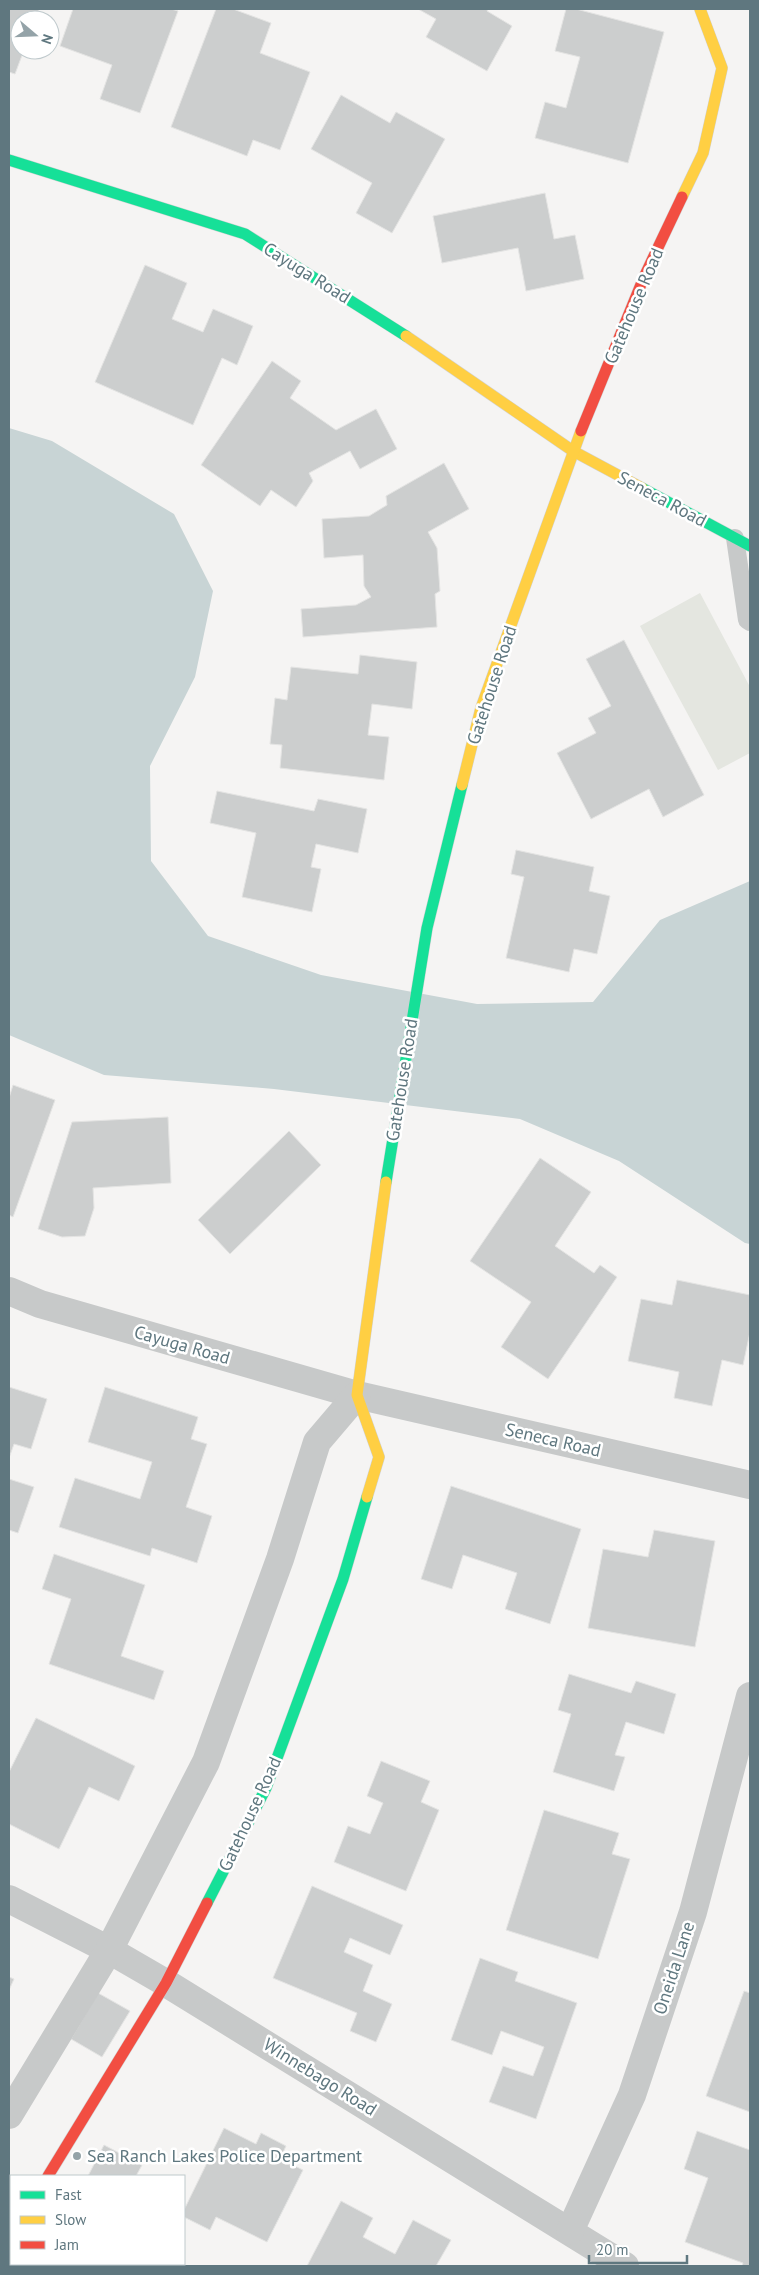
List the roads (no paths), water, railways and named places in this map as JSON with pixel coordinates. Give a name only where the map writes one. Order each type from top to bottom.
[{"type":"street","name":"Gatehouse Road","points":[[49,2175],[166,1983],[266,1788],[343,1579],[379,1457],[357,1395],[393,1134],[427,928],[481,708],[573,451],[644,277],[703,153],[722,68],[700,9]]},
{"type":"street","name":"Cayuga Road","points":[[9,160],[245,234],[401,333],[573,451]]},
{"type":"street","name":"Seneca Road","points":[[573,451],[750,546]]},
{"type":"street","name":"Cayuga Road","points":[[9,1291],[40,1304],[357,1395]]},
{"type":"street","name":"Seneca Road","points":[[357,1395],[750,1484]]},
{"type":"street","points":[[9,2115],[109,1950],[206,1762],[280,1559],[317,1442],[357,1395]]},
{"type":"street","name":"Oneida Lane","points":[[570,2231],[635,2086],[693,1912],[750,1696]]},
{"type":"street","name":"Winnebago Road","points":[[9,1899],[109,1950],[166,1983],[625,2266]]},
{"type":"lane","points":[[734,538],[747,620],[750,622]]},
{"type":"place","name":"Sea Ranch Lakes Police Department","points":[[77,2156]]}]
